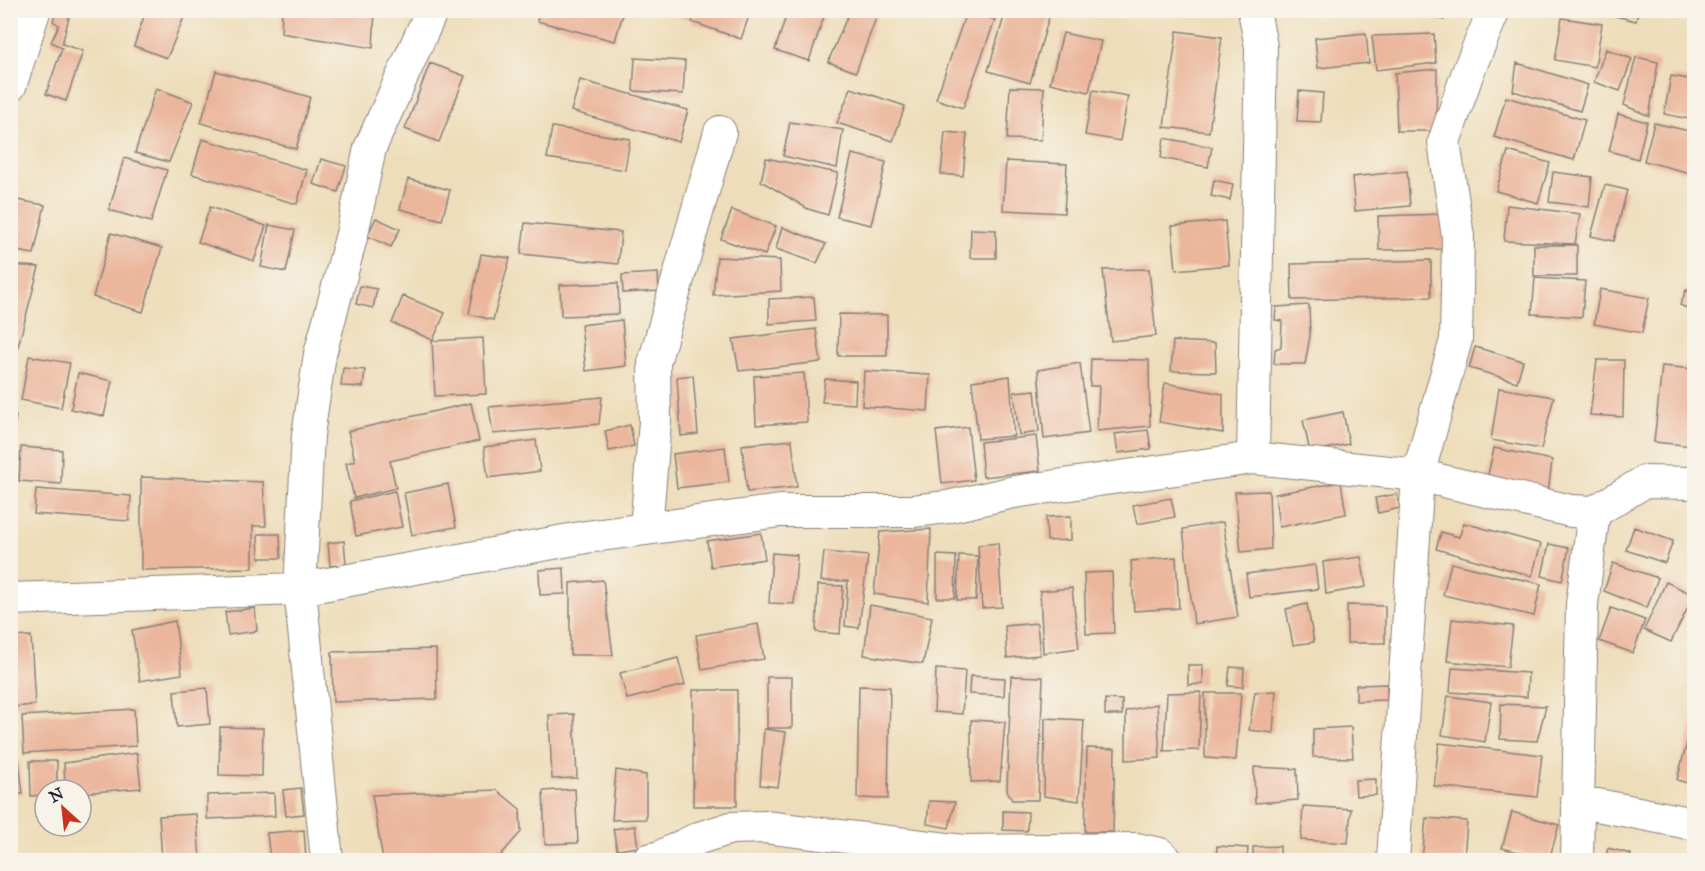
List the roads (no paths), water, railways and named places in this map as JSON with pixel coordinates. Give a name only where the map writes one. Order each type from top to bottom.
[{"type":"street","points":[[10,85],[34,10]]},
{"type":"street","points":[[327,861],[300,590],[308,435],[320,354],[352,234],[370,148],[432,10]]},
{"type":"street","points":[[1253,458],[1261,47],[1254,10]]},
{"type":"street","points":[[1393,861],[1418,475],[1456,340],[1458,237],[1444,142],[1468,72],[1494,10]]},
{"type":"street","points":[[646,529],[656,421],[654,363],[720,132]]},
{"type":"street","points":[[10,599],[300,590],[586,537],[780,512],[913,511],[947,507],[1014,492],[1253,458],[1418,475],[1571,511],[1594,512],[1644,482],[1695,483]]},
{"type":"street","points":[[1577,861],[1582,604],[1594,512]]},
{"type":"street","points":[[1577,801],[1695,824]]},
{"type":"street","points":[[648,861],[699,838],[731,828],[765,827],[963,852],[1136,849],[1160,854],[1166,861]]}]
